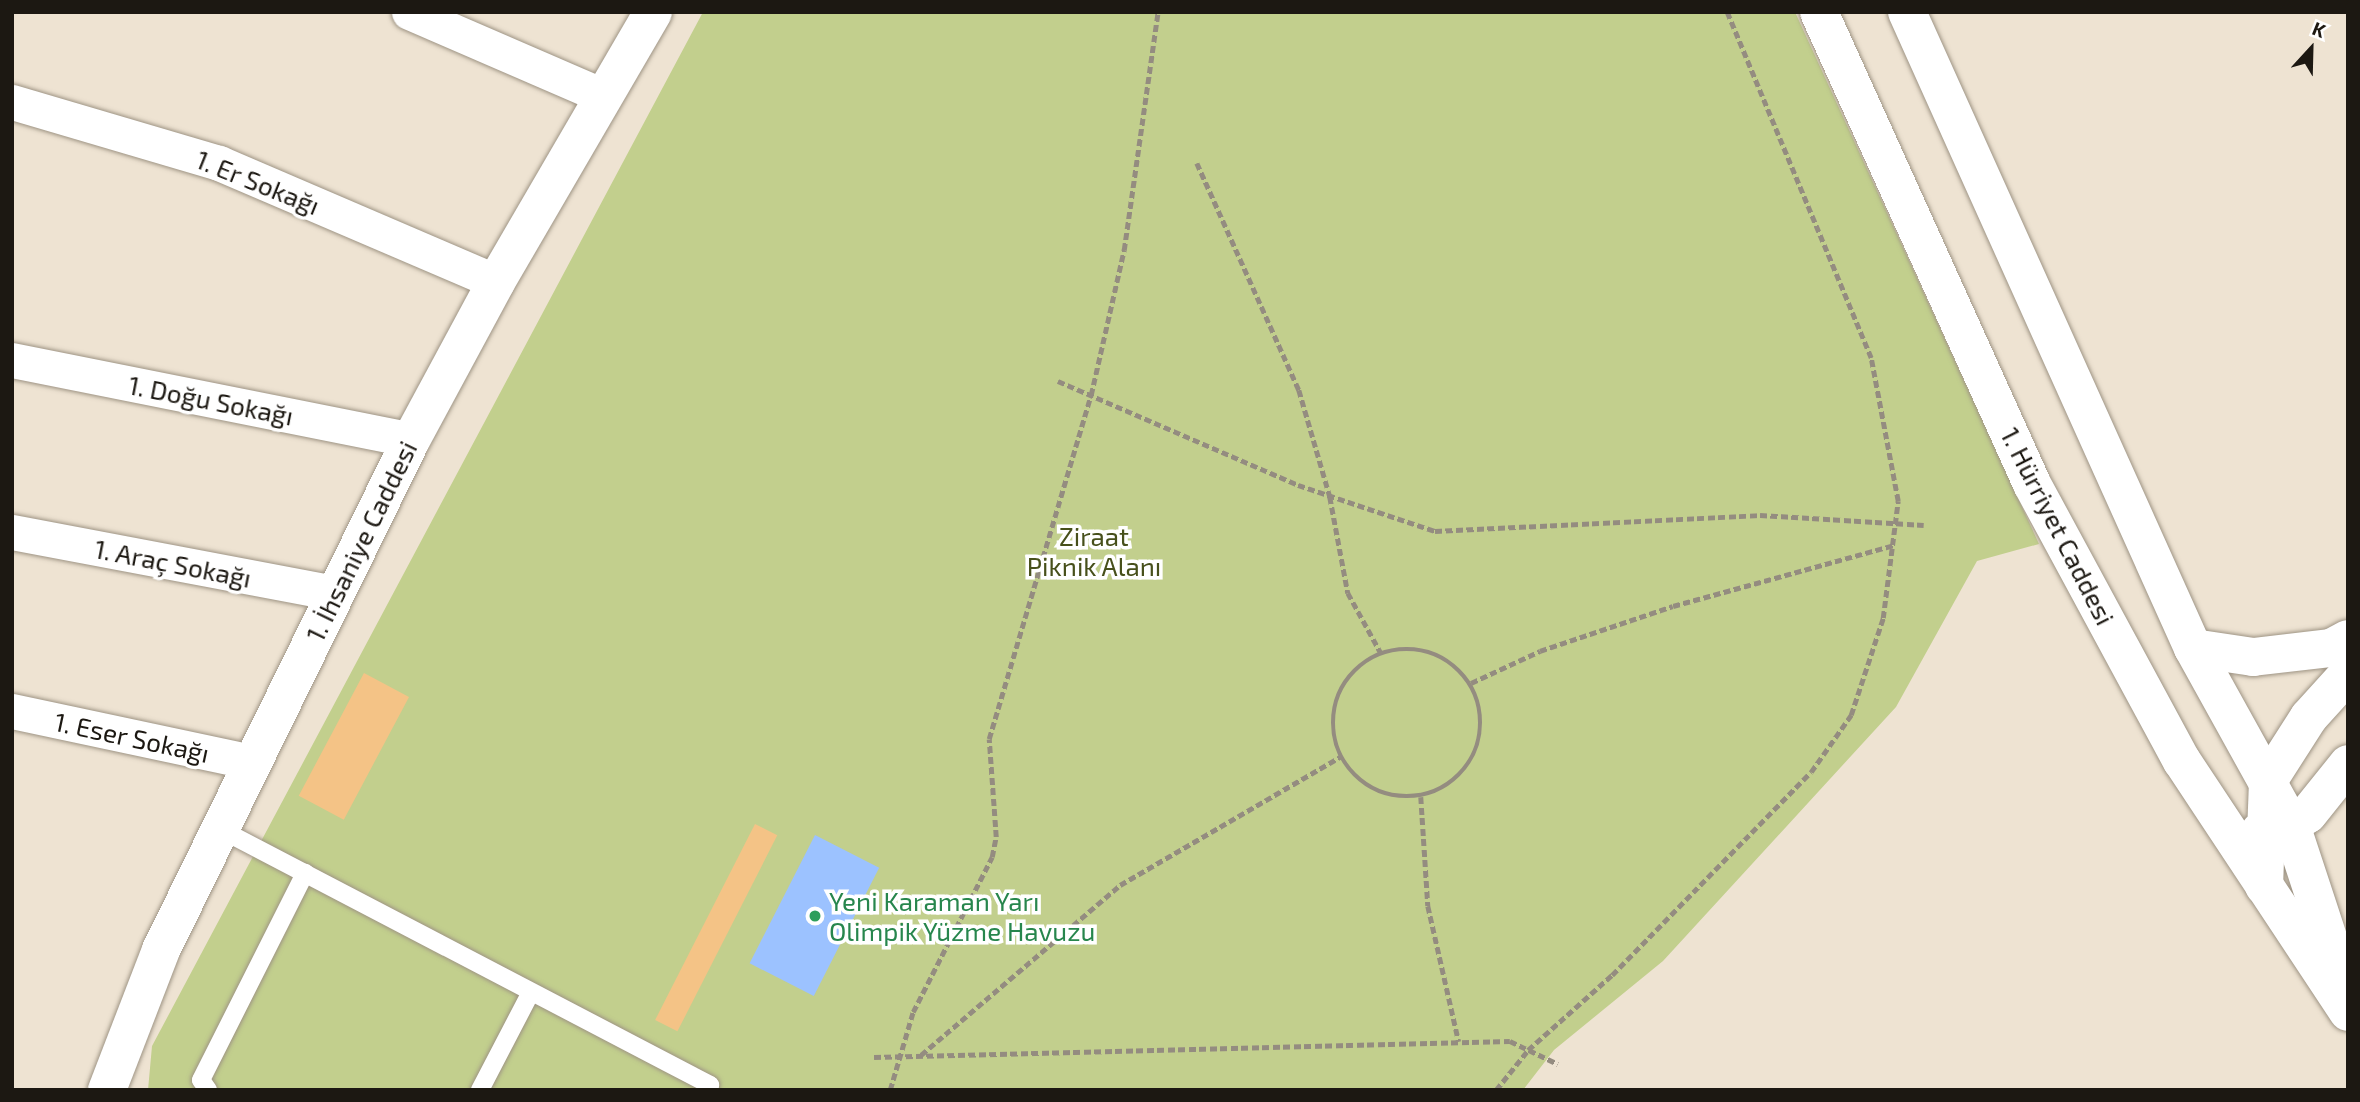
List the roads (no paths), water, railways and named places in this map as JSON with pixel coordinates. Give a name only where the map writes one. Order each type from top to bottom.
[{"type":"main road","name":"1. İhsaniye Caddesi","points":[[109,1087],[161,950],[411,440],[496,282],[653,12]]},
{"type":"main road","name":"1. Hürriyet Caddesi","points":[[1819,12],[2032,484],[2182,761],[2348,1012]]},
{"type":"main road","points":[[1907,12],[2193,648],[2268,780],[2278,829],[2348,999]]},
{"type":"main road","points":[[2193,648],[2253,657],[2331,648],[2348,639]]},
{"type":"main road","points":[[2268,780],[2309,718],[2348,674]]},
{"type":"main road","points":[[2182,761],[2238,819],[2278,829]]},
{"type":"main road","points":[[2264,886],[2278,829],[2326,796],[2348,764]]},
{"type":"street","points":[[409,12],[603,96]]},
{"type":"street","name":"1. Er Sokağı","points":[[12,102],[219,163],[496,282]]},
{"type":"street","name":"1. Doğu Sokağı","points":[[12,360],[411,440]]},
{"type":"street","name":"1. Araç Sokağı","points":[[12,532],[334,593]]},
{"type":"street","name":"1. Eser Sokağı","points":[[12,711],[252,762]]},
{"type":"lane","points":[[219,829],[710,1085],[708,1090]]},
{"type":"lane","points":[[208,1090],[201,1080],[305,873]]},
{"type":"lane","points":[[480,1090],[531,992]]},
{"type":"water","name":"Yeni Karaman Yarı Olimpik Yüzme Havuzu","points":[[815,835],[879,868],[814,996],[750,963]]},
{"type":"place","name":"Yeni Karaman Yarı Olimpik Yüzme Havuzu","points":[[815,916]]},
{"type":"park label","name":"Ziraat Piknik Alanı","points":[[1094,551]]}]
